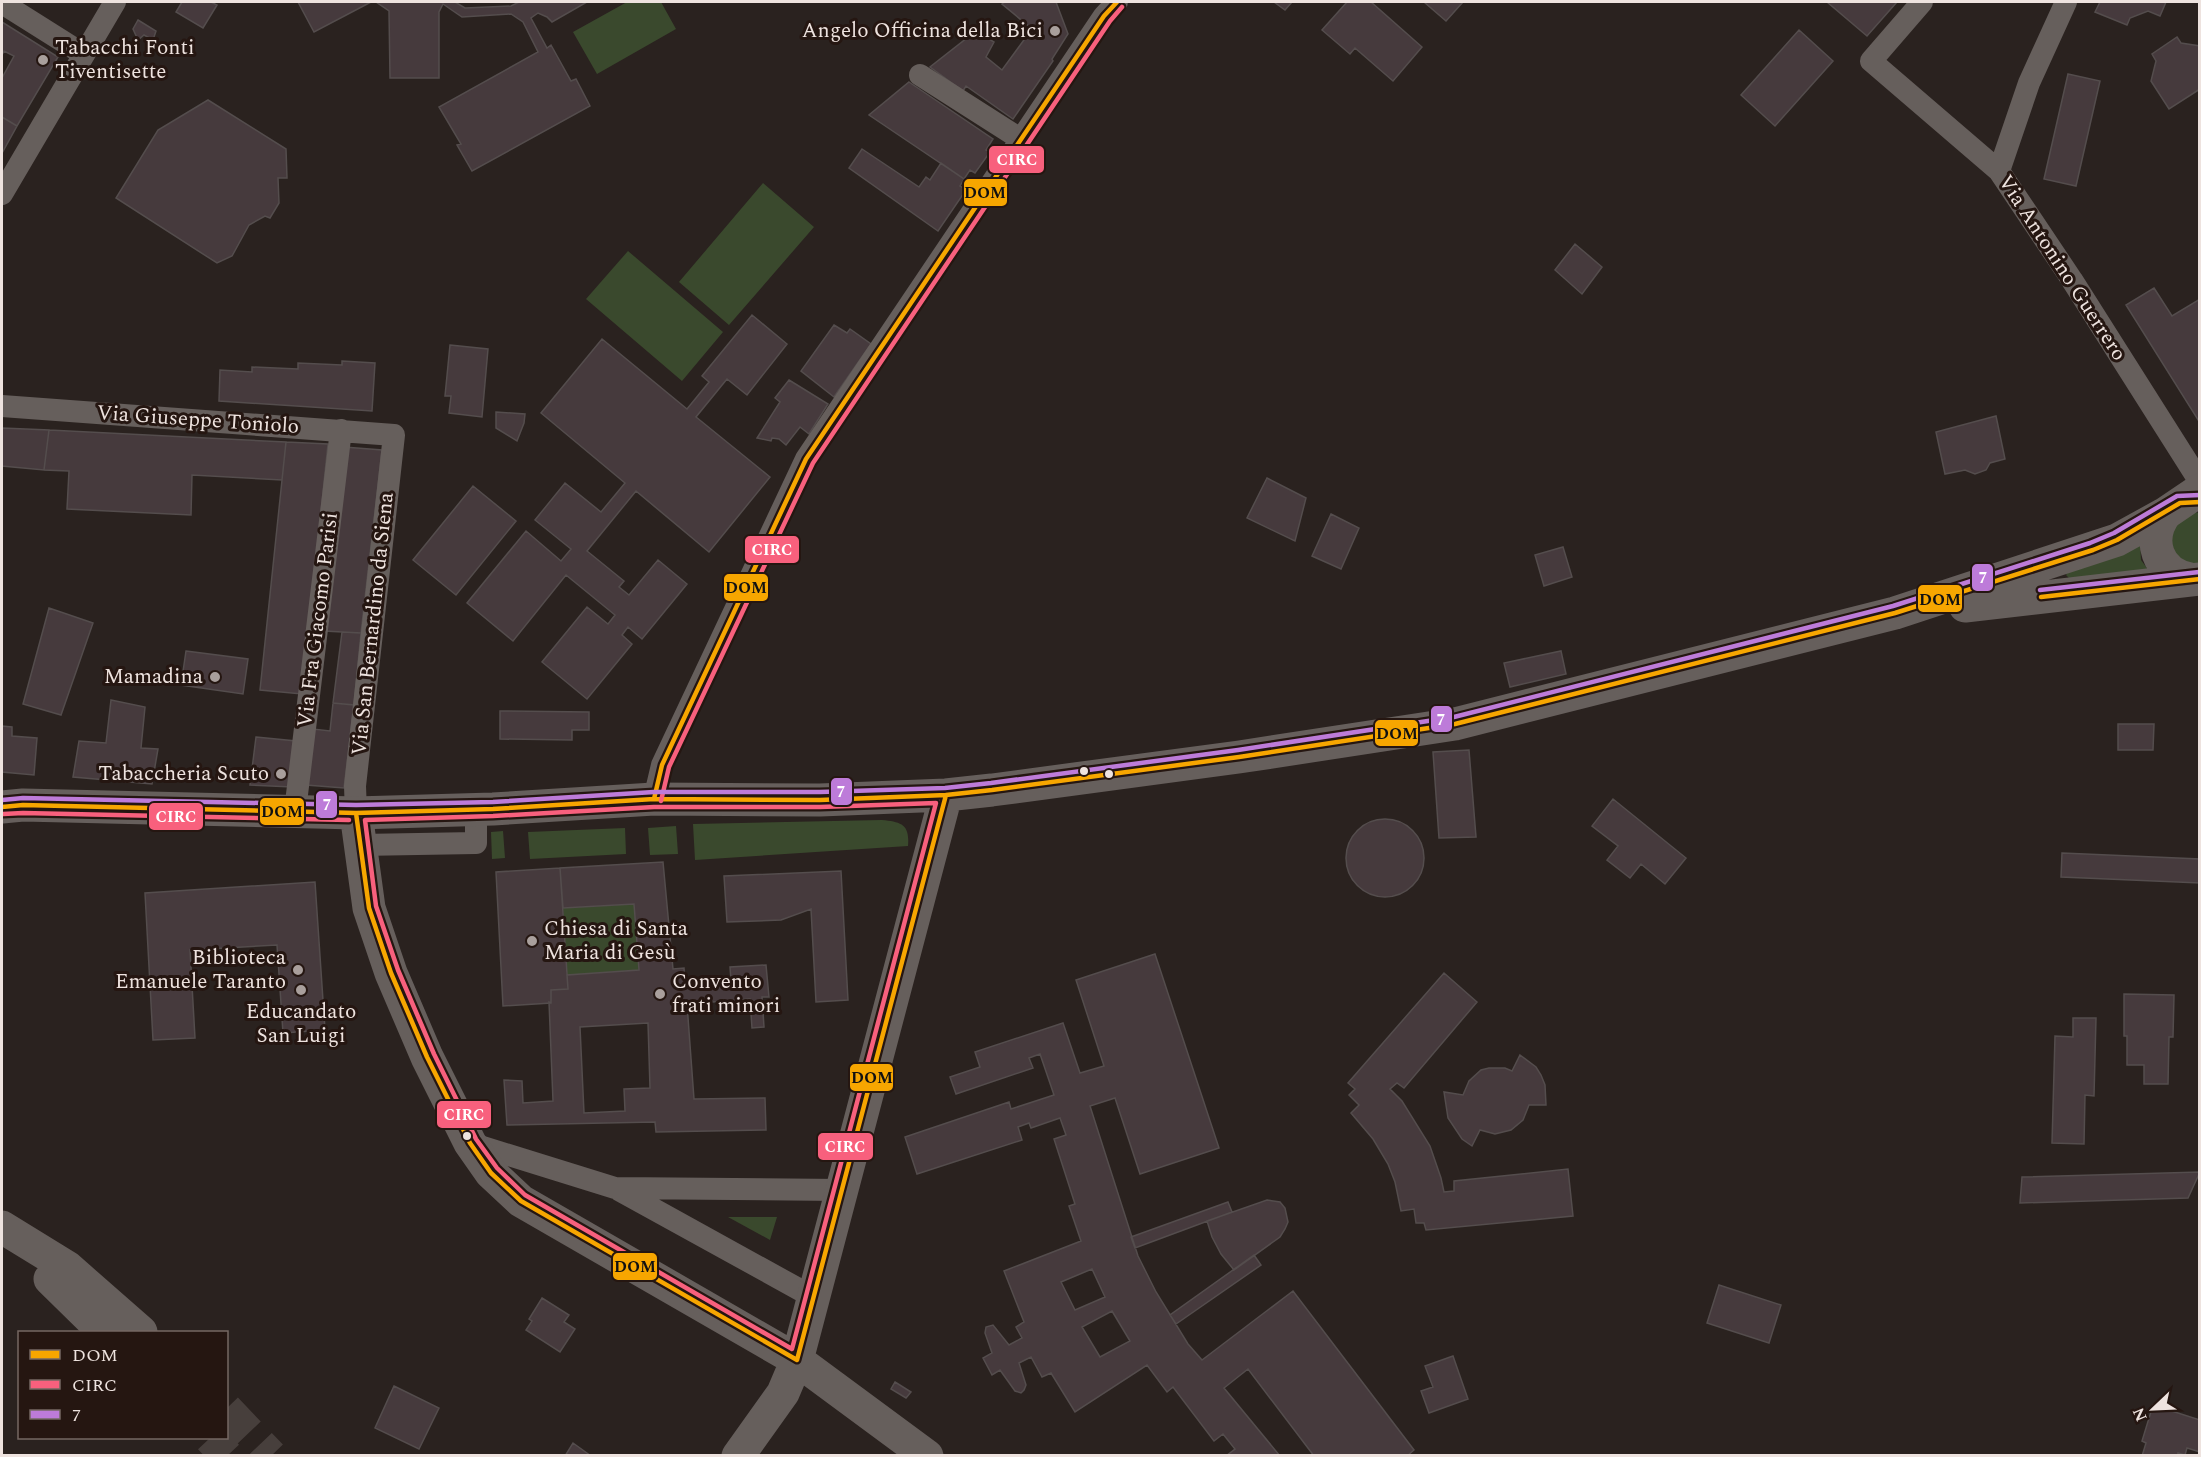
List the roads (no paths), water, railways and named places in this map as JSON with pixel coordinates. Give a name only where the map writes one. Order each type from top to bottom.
[{"type":"main road","points":[[2189,498],[2160,520],[2155,537],[2157,554],[2167,568],[2174,574],[2195,579]]},
{"type":"main road","points":[[9,804],[295,811],[358,829],[484,809],[654,799],[820,800],[946,795],[1239,757],[1455,724],[1895,613],[2093,550],[2117,540],[2189,498]]},
{"type":"main road","points":[[1895,613],[2195,579]]},
{"type":"main road","points":[[738,1455],[783,1393],[797,1360],[946,795]]},
{"type":"main road","points":[[484,809],[601,816],[706,813],[820,800]]},
{"type":"main road","points":[[358,829],[369,908],[391,973],[427,1057],[470,1143],[491,1173],[521,1201],[797,1360],[927,1455]]},
{"type":"main road","points":[[2,1229],[103,1331]]},
{"type":"main road","points":[[2,1229],[67,1267],[140,1331]]},
{"type":"street","points":[[2,194],[83,54],[116,2]]},
{"type":"street","name":"Via Antonino Guerrero","points":[[1922,2],[1871,61],[1999,171],[2072,280],[2189,498]]},
{"type":"street","points":[[1999,171],[2029,83],[2066,2]]},
{"type":"street","points":[[2,3],[83,54]]},
{"type":"street","points":[[654,799],[662,765],[806,459],[1022,140],[1104,6]]},
{"type":"street","points":[[920,75],[1022,140]]},
{"type":"street","name":"Via Giuseppe Toniolo","points":[[2,406],[394,435]]},
{"type":"street","name":"Via Fra Giacomo Parisi","points":[[295,811],[340,430]]},
{"type":"street","name":"Via San Bernardino da Siena","points":[[358,829],[356,774],[394,435]]},
{"type":"street","points":[[470,1143],[615,1188],[813,1297]]},
{"type":"street","points":[[615,1188],[842,1190]]},
{"type":"tunnel","points":[[228,1411],[271,1456]]},
{"type":"tunnel","points":[[211,1439],[227,1456]]},
{"type":"place","name":"Angelo Officina della Bici","points":[[1055,31]]},
{"type":"place","name":"Tabacchi Fonti Tiventisette","points":[[43,60]]},
{"type":"place","name":"Mamadina","points":[[215,677]]},
{"type":"place","name":"Tabaccheria Scuto","points":[[281,774]]},
{"type":"place","name":"Chiesa di Santa Maria di Gesù","points":[[532,941]]},
{"type":"place","name":"Biblioteca Emanuele Taranto","points":[[298,970]]},
{"type":"place","name":"Educandato San Luigi","points":[[301,990]]},
{"type":"place","name":"Convento frati minori","points":[[660,994]]}]
